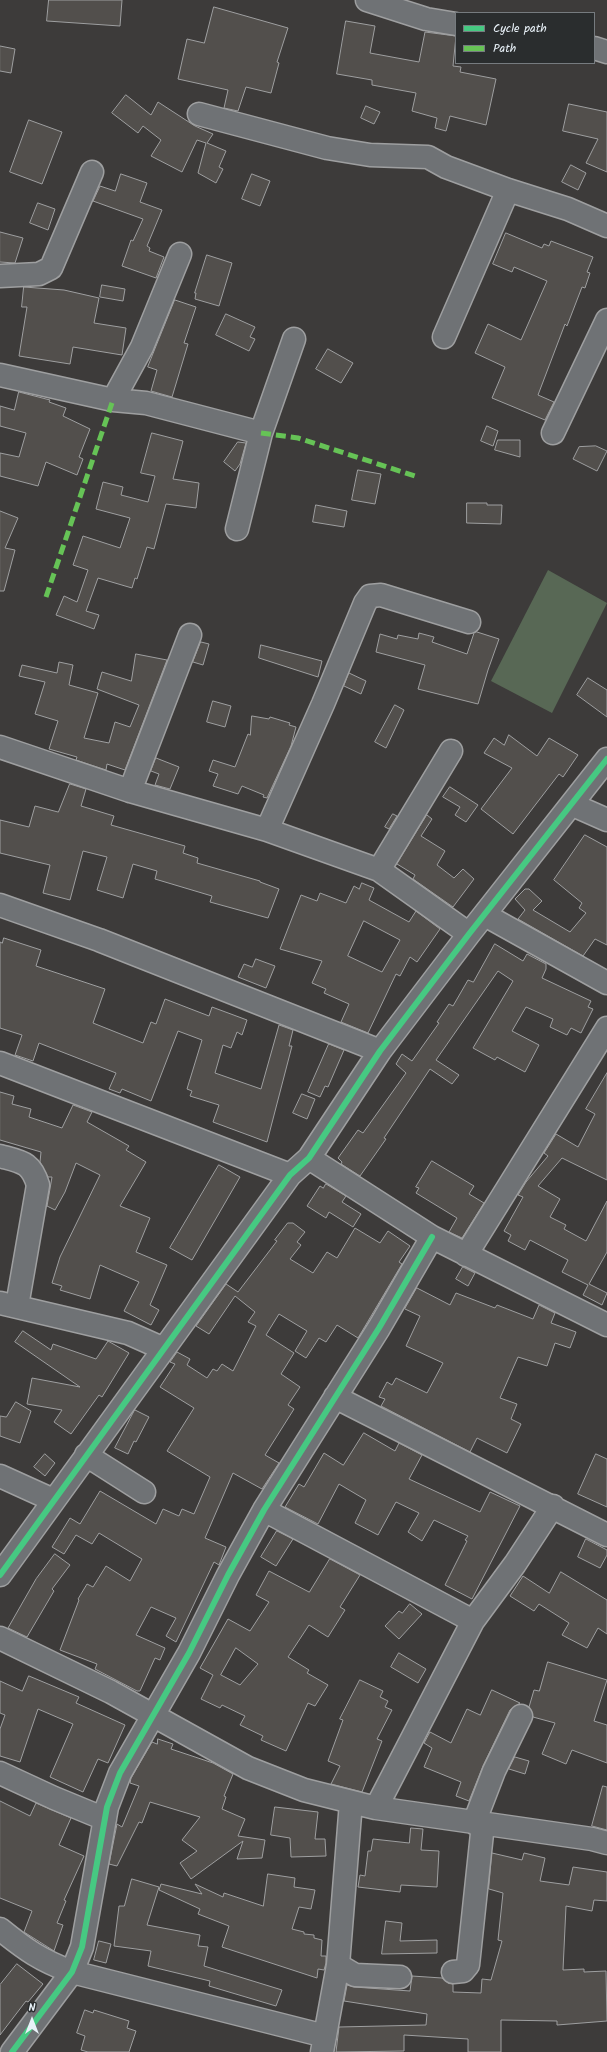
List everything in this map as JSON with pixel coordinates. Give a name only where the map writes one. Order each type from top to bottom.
[{"type":"street","points":[[367,0],[426,19],[455,24]]},
{"type":"street","points":[[595,48],[607,52]]},
{"type":"street","points":[[198,114],[327,148],[370,155],[428,158],[446,167],[508,190],[568,209],[607,226]]},
{"type":"street","points":[[0,276],[38,274],[50,268],[92,172]]},
{"type":"street","points":[[444,337],[508,190]]},
{"type":"street","points":[[114,400],[142,346],[180,254]]},
{"type":"street","points":[[553,433],[607,320]]},
{"type":"street","points":[[237,529],[261,432],[294,339]]},
{"type":"street","points":[[0,375],[114,400],[146,403],[261,432]]},
{"type":"street","points":[[268,830],[365,603],[370,596],[381,595],[469,622]]},
{"type":"street","points":[[130,791],[190,635]]},
{"type":"street","points":[[0,747],[130,791],[268,830],[379,870],[469,934]]},
{"type":"street","points":[[379,870],[451,751]]},
{"type":"street","points":[[0,1575],[290,1174],[309,1158],[380,1051],[469,934],[573,805],[607,759]]},
{"type":"street","points":[[573,805],[607,820]]},
{"type":"street","points":[[0,905],[99,940],[380,1051]]},
{"type":"street","points":[[485,915],[607,983]]},
{"type":"street","points":[[466,1255],[607,1028]]},
{"type":"street","points":[[0,1063],[290,1174]]},
{"type":"street","points":[[0,1156],[22,1162],[34,1172],[38,1185],[8,1304],[128,1333],[164,1349]]},
{"type":"street","points":[[309,1158],[432,1237],[607,1325]]},
{"type":"street","points":[[12,2052],[72,1972],[82,1947],[107,1807],[120,1773],[152,1714],[189,1653],[228,1575],[264,1510],[335,1397],[432,1237]]},
{"type":"street","points":[[335,1397],[553,1506],[607,1535]]},
{"type":"street","points":[[86,1455],[144,1492]]},
{"type":"street","points":[[0,1476],[53,1500]]},
{"type":"street","points":[[376,1808],[473,1621],[515,1564],[553,1506]]},
{"type":"street","points":[[264,1510],[473,1621]]},
{"type":"street","points":[[0,1638],[152,1714],[188,1736],[248,1768],[304,1790],[376,1808],[592,1839],[607,1844]]},
{"type":"street","points":[[453,1972],[463,1971],[468,1965],[478,1823],[494,1771],[521,1716]]},
{"type":"street","points":[[0,1773],[54,1798],[105,1819]]},
{"type":"street","points":[[0,1929],[44,1961],[72,1972],[323,2044],[338,1965],[351,1802]]},
{"type":"street","points":[[338,1965],[355,1975],[400,1977]]},
{"type":"green space","points":[[548,570],[607,603],[552,713],[491,681]]},
{"type":"building","points":[[49,0],[122,0],[120,26],[47,21]]},
{"type":"building","points":[[214,7],[288,28],[277,62],[279,63],[271,93],[246,87],[238,111],[224,108],[228,90],[178,79],[187,39],[204,43]]},
{"type":"building","points":[[346,21],[375,26],[370,53],[419,62],[425,32],[455,36],[453,66],[461,67],[460,72],[496,79],[486,125],[450,116],[446,131],[435,128],[437,118],[412,111],[416,93],[372,85],[372,80],[337,74]]},
{"type":"building","points":[[0,46],[15,49],[11,73],[0,71]]},
{"type":"building","points":[[126,95],[151,115],[158,102],[195,126],[213,134],[207,143],[226,151],[219,167],[223,169],[216,183],[198,173],[206,143],[197,140],[182,172],[151,156],[161,140],[143,126],[138,133],[112,113]]},
{"type":"building","points":[[569,104],[607,112],[607,172],[586,163],[598,139],[563,131]]},
{"type":"building","points":[[366,106],[380,112],[374,124],[361,118]]},
{"type":"building","points":[[29,120],[62,132],[42,184],[10,172]]},
{"type":"building","points":[[571,165],[586,173],[578,190],[562,182]]},
{"type":"building","points":[[121,174],[147,183],[140,202],[162,210],[147,246],[150,248],[149,251],[164,257],[156,278],[122,266],[131,240],[133,241],[143,219],[93,201],[100,186],[115,191]]},
{"type":"building","points":[[252,174],[270,181],[260,206],[242,199]]},
{"type":"building","points":[[38,203],[55,209],[48,230],[30,223]]},
{"type":"building","points":[[0,232],[23,238],[15,263],[0,262]]},
{"type":"building","points":[[506,233],[542,248],[544,244],[549,246],[551,241],[593,257],[587,272],[590,273],[585,288],[582,287],[567,326],[565,324],[538,395],[554,402],[545,420],[492,398],[505,367],[475,353],[488,324],[521,340],[547,281],[514,267],[512,272],[493,264]]},
{"type":"building","points":[[207,255],[232,263],[219,306],[195,299],[195,293]]},
{"type":"building","points":[[102,285],[125,289],[123,301],[100,297]]},
{"type":"building","points":[[24,287],[64,290],[99,298],[94,323],[126,328],[122,355],[73,347],[70,364],[19,356],[27,307],[22,307]]},
{"type":"building","points":[[175,300],[196,307],[184,343],[188,344],[172,397],[151,391],[157,370],[148,367]]},
{"type":"building","points":[[226,314],[255,327],[250,337],[255,339],[249,351],[216,335]]},
{"type":"building","points":[[328,349],[353,363],[341,383],[316,369]]},
{"type":"building","points":[[19,392],[50,400],[49,402],[66,408],[63,416],[90,429],[79,457],[83,459],[77,475],[46,462],[38,486],[0,476],[0,453],[19,457],[26,433],[0,426],[0,406],[14,410]]},
{"type":"building","points":[[487,426],[498,431],[493,446],[481,441]]},
{"type":"building","points":[[152,433],[183,441],[173,479],[199,483],[196,508],[166,504],[154,549],[147,547],[137,579],[135,578],[132,588],[98,578],[86,611],[99,615],[94,629],[56,615],[64,596],[77,602],[88,570],[73,565],[83,536],[120,548],[130,518],[96,509],[103,482],[123,487],[121,495],[148,502],[155,476],[141,473]]},
{"type":"building","points":[[498,440],[520,440],[520,457],[495,450]]},
{"type":"building","points":[[238,442],[246,443],[240,464],[235,471],[224,462]]},
{"type":"building","points":[[596,446],[607,451],[597,471],[573,459],[579,447]]},
{"type":"building","points":[[358,470],[381,474],[375,504],[352,500]]},
{"type":"building","points":[[467,503],[502,505],[501,524],[467,523]]},
{"type":"building","points":[[316,505],[347,511],[344,527],[313,522]]},
{"type":"building","points":[[0,511],[18,518],[5,548],[15,550],[4,591],[0,591]]},
{"type":"building","points":[[477,632],[499,639],[478,704],[418,689],[425,665],[376,652],[380,634],[397,639],[398,635],[418,639],[419,633],[434,637],[432,642],[467,654],[474,633]]},
{"type":"building","points":[[201,642],[209,644],[203,665],[193,662]]},
{"type":"building","points":[[261,645],[322,661],[318,677],[259,658]]},
{"type":"building","points":[[136,654],[167,660],[125,770],[107,764],[106,770],[76,760],[77,757],[49,749],[58,721],[35,714],[45,682],[19,676],[22,665],[57,673],[59,662],[73,665],[69,685],[98,693],[84,738],[109,743],[115,722],[130,727],[139,705],[97,689],[102,672],[131,681]]},
{"type":"building","points":[[349,673],[366,681],[361,694],[344,686]]},
{"type":"building","points":[[588,678],[607,690],[607,717],[577,695]]},
{"type":"building","points":[[213,701],[231,706],[225,727],[207,722]]},
{"type":"building","points":[[395,705],[404,710],[386,748],[375,742]]},
{"type":"building","points":[[252,716],[269,719],[270,717],[290,723],[289,725],[296,727],[291,746],[267,798],[263,797],[264,795],[242,786],[238,794],[213,786],[218,774],[209,771],[213,760],[235,767],[248,734],[250,735]]},
{"type":"building","points":[[509,735],[537,756],[549,738],[578,755],[563,777],[559,774],[513,834],[481,809],[512,768],[484,753],[494,738],[504,745]]},
{"type":"building","points":[[156,758],[179,767],[170,789],[155,785],[159,774],[151,771]]},
{"type":"building","points":[[70,784],[86,789],[81,806],[114,816],[111,825],[185,846],[183,853],[198,858],[197,863],[260,881],[279,889],[268,918],[210,902],[212,896],[155,879],[157,871],[133,864],[123,898],[97,890],[107,857],[83,851],[70,900],[43,893],[50,865],[0,853],[0,820],[29,827],[35,806],[58,812]]},
{"type":"building","points":[[450,787],[478,805],[466,822],[455,815],[460,807],[443,797]]},
{"type":"building","points":[[393,814],[397,816],[389,829],[385,827]]},
{"type":"building","points":[[427,815],[432,819],[421,836],[445,851],[437,865],[454,878],[463,869],[474,879],[453,907],[413,879],[415,875],[397,864]]},
{"type":"building","points":[[585,835],[607,847],[607,945],[595,939],[583,956],[518,919],[525,910],[515,899],[525,889],[529,889],[542,901],[533,910],[570,932],[586,913],[579,908],[582,903],[554,880]]},
{"type":"building","points":[[362,883],[374,888],[369,900],[409,922],[416,911],[440,929],[417,962],[410,957],[400,976],[396,974],[368,1033],[341,1022],[349,1004],[324,993],[326,989],[312,983],[322,961],[280,949],[301,895],[317,901],[320,893],[346,903],[354,886],[359,889]],"holes":[[[364,921],[400,940],[382,972],[348,956]]]},
{"type":"building","points":[[4,938],[41,950],[36,966],[105,989],[93,1023],[143,1043],[151,1022],[156,1024],[165,999],[209,1016],[212,1007],[247,1020],[242,1035],[237,1032],[231,1048],[223,1045],[215,1073],[261,1089],[279,1025],[293,1030],[289,1046],[292,1046],[267,1142],[213,1122],[219,1105],[190,1096],[192,1091],[187,1089],[202,1040],[178,1031],[151,1101],[122,1089],[120,1093],[109,1089],[116,1073],[39,1043],[33,1061],[15,1055],[22,1035],[0,1028],[0,942],[2,943]]},
{"type":"building","points":[[495,944],[523,961],[527,954],[546,964],[546,969],[542,978],[591,1001],[588,1007],[593,1009],[581,1033],[571,1028],[567,1035],[550,1027],[553,1019],[526,1007],[512,1031],[539,1045],[525,1072],[497,1057],[495,1060],[473,1048],[513,981],[498,971],[436,1060],[459,1075],[452,1084],[430,1069],[384,1138],[386,1139],[360,1176],[341,1164],[342,1162],[338,1158],[358,1130],[363,1133],[406,1073],[396,1064],[402,1054],[412,1061],[439,1023],[437,1022],[449,1004],[453,1006],[468,980],[473,982]]},
{"type":"building","points":[[256,959],[275,966],[266,988],[238,977],[244,964],[252,967]]},
{"type":"building","points":[[329,1044],[344,1050],[328,1087],[325,1086],[320,1097],[308,1092]]},
{"type":"building","points":[[607,1073],[607,1180],[562,1158],[538,1186],[560,1199],[550,1217],[566,1225],[564,1229],[586,1241],[607,1201],[607,1252],[589,1284],[607,1293],[602,1305],[583,1295],[588,1285],[562,1272],[568,1260],[530,1240],[525,1250],[508,1241],[511,1235],[504,1231],[523,1197],[518,1195],[526,1182],[548,1156],[544,1153],[556,1134],[578,1147],[595,1114],[586,1109]]},
{"type":"building","points":[[0,1092],[14,1096],[12,1104],[31,1109],[29,1117],[62,1128],[73,1105],[92,1112],[87,1122],[129,1146],[126,1150],[146,1162],[120,1206],[150,1218],[136,1252],[167,1265],[150,1305],[159,1310],[151,1325],[124,1311],[139,1282],[100,1265],[90,1299],[60,1290],[62,1286],[52,1283],[60,1257],[100,1175],[76,1163],[65,1192],[55,1210],[47,1206],[52,1177],[48,1177],[40,1162],[41,1152],[0,1140]]},
{"type":"building","points":[[302,1094],[315,1099],[307,1119],[293,1113]]},
{"type":"building","points":[[432,1161],[474,1186],[469,1194],[484,1203],[462,1238],[449,1232],[457,1218],[416,1193],[419,1188],[416,1187]]},
{"type":"building","points":[[219,1165],[240,1177],[192,1260],[170,1248]]},
{"type":"building","points":[[326,1184],[346,1196],[342,1202],[361,1214],[353,1227],[329,1212],[326,1218],[307,1206],[320,1186],[323,1188]]},
{"type":"building","points":[[288,1223],[293,1223],[305,1232],[297,1242],[301,1245],[290,1259],[313,1273],[327,1252],[337,1258],[355,1228],[380,1243],[388,1231],[410,1246],[399,1262],[402,1264],[358,1338],[337,1325],[326,1342],[319,1338],[306,1358],[295,1351],[307,1331],[279,1314],[266,1335],[294,1353],[281,1374],[300,1387],[288,1405],[294,1409],[265,1455],[279,1463],[262,1489],[233,1473],[205,1538],[226,1547],[219,1565],[214,1562],[176,1642],[166,1636],[176,1618],[151,1607],[136,1635],[165,1648],[160,1660],[155,1658],[140,1691],[137,1691],[95,1669],[97,1664],[60,1650],[79,1600],[78,1599],[87,1584],[93,1587],[106,1566],[130,1581],[142,1559],[99,1533],[92,1544],[76,1535],[64,1554],[52,1547],[70,1518],[80,1524],[100,1491],[156,1524],[163,1509],[179,1516],[182,1509],[194,1514],[210,1477],[167,1451],[194,1408],[160,1387],[175,1364],[170,1362],[177,1352],[190,1359],[187,1365],[207,1378],[213,1369],[217,1371],[222,1364],[233,1371],[256,1326],[248,1322],[255,1312],[235,1296],[209,1334],[196,1326],[226,1284],[238,1292],[277,1241],[275,1240]]},
{"type":"building","points":[[463,1267],[475,1273],[468,1286],[456,1279]]},
{"type":"building","points":[[417,1288],[450,1305],[456,1293],[495,1308],[497,1305],[533,1319],[539,1305],[555,1313],[551,1323],[576,1332],[570,1348],[555,1343],[547,1366],[518,1357],[500,1398],[517,1404],[511,1419],[521,1424],[507,1453],[477,1438],[470,1452],[381,1406],[385,1399],[379,1397],[387,1382],[392,1385],[396,1378],[427,1393],[443,1363],[406,1346],[420,1316],[405,1309]]},
{"type":"building","points":[[23,1331],[51,1350],[53,1344],[96,1359],[108,1341],[129,1353],[102,1397],[99,1395],[71,1434],[54,1422],[62,1410],[27,1404],[32,1378],[80,1387],[15,1342]]},
{"type":"building","points":[[16,1402],[31,1411],[20,1443],[0,1436],[0,1416],[6,1417]]},
{"type":"building","points":[[135,1410],[149,1417],[128,1454],[115,1448]]},
{"type":"building","points":[[364,1433],[395,1451],[399,1443],[422,1455],[409,1479],[480,1512],[490,1492],[520,1506],[472,1599],[445,1585],[467,1541],[465,1540],[468,1536],[434,1520],[422,1541],[408,1532],[419,1513],[396,1502],[378,1535],[355,1523],[366,1500],[339,1484],[318,1524],[285,1507],[299,1484],[304,1487],[324,1453],[343,1465]]},
{"type":"building","points":[[45,1454],[55,1463],[45,1476],[34,1467]]},
{"type":"building","points":[[596,1454],[607,1459],[607,1507],[578,1494]]},
{"type":"building","points":[[277,1531],[293,1539],[276,1566],[261,1557]]},
{"type":"building","points":[[586,1539],[607,1550],[607,1555],[600,1568],[578,1557]]},
{"type":"building","points":[[55,1554],[70,1565],[52,1589],[54,1591],[27,1637],[8,1628],[36,1579]]},
{"type":"building","points":[[330,1559],[360,1575],[340,1607],[345,1610],[328,1637],[309,1625],[288,1657],[309,1670],[307,1673],[328,1685],[315,1706],[308,1703],[286,1751],[261,1740],[263,1736],[240,1725],[245,1716],[222,1705],[220,1708],[201,1699],[213,1675],[200,1668],[228,1619],[250,1631],[269,1602],[256,1595],[269,1571],[309,1592]],"holes":[[[236,1648],[258,1664],[240,1685],[221,1675]]]},
{"type":"building","points":[[561,1572],[607,1600],[607,1634],[598,1628],[587,1648],[562,1635],[569,1623],[539,1604],[534,1611],[510,1596],[523,1576],[549,1593]]},
{"type":"building","points":[[410,1604],[422,1614],[399,1639],[385,1626],[399,1611],[402,1613]]},
{"type":"building","points":[[399,1653],[426,1669],[418,1683],[391,1667]]},
{"type":"building","points":[[548,1662],[607,1680],[594,1721],[607,1725],[607,1763],[572,1750],[566,1764],[542,1754],[555,1723],[533,1717],[529,1707],[534,1690],[539,1691]]},
{"type":"building","points":[[29,1676],[79,1697],[76,1703],[125,1725],[108,1763],[98,1759],[83,1792],[50,1777],[73,1724],[38,1709],[20,1762],[0,1756],[0,1729],[5,1715],[0,1713],[0,1681],[22,1691]]},
{"type":"building","points":[[360,1680],[383,1691],[380,1697],[388,1701],[385,1707],[392,1710],[377,1739],[382,1741],[362,1792],[331,1784],[340,1766],[328,1761],[343,1720],[340,1719]]},
{"type":"building","points":[[492,1690],[520,1703],[510,1710],[483,1766],[469,1801],[456,1796],[461,1782],[424,1767],[432,1748],[424,1743],[430,1732],[451,1743],[467,1709],[480,1715]]},
{"type":"building","points":[[158,1739],[173,1744],[171,1749],[213,1763],[233,1774],[224,1796],[226,1797],[222,1809],[245,1819],[238,1836],[265,1840],[262,1858],[237,1859],[243,1841],[191,1879],[180,1863],[197,1851],[182,1840],[200,1817],[150,1802],[142,1823],[139,1822],[117,1866],[109,1864],[117,1824],[122,1827],[139,1786],[130,1783],[131,1778],[152,1742],[157,1744]]},
{"type":"building","points":[[515,1757],[529,1761],[525,1774],[509,1769]]},
{"type":"building","points":[[603,1786],[607,1787],[607,1830],[592,1826]]},
{"type":"building","points":[[0,1801],[30,1816],[36,1803],[71,1818],[59,1845],[84,1856],[64,1900],[66,1901],[57,1923],[63,1925],[54,1951],[24,1932],[32,1911],[0,1898]]},
{"type":"building","points":[[275,1807],[318,1812],[315,1839],[325,1839],[326,1856],[291,1857],[290,1838],[271,1835]]},
{"type":"building","points":[[411,1828],[423,1829],[421,1850],[439,1851],[437,1887],[401,1885],[400,1892],[358,1887],[360,1875],[365,1876],[368,1851],[371,1851],[373,1839],[409,1843]]},
{"type":"building","points":[[492,1853],[522,1860],[524,1853],[545,1858],[540,1881],[569,1885],[573,1867],[607,1872],[607,1901],[594,1900],[592,1911],[566,1906],[563,1970],[584,1969],[584,1972],[606,1971],[607,2021],[557,2025],[557,2021],[501,2020],[501,2052],[468,2052],[468,2039],[404,2035],[404,2051],[336,2052],[339,2027],[426,2025],[427,2014],[344,2001],[347,1985],[354,1987],[410,1991],[412,1976],[442,1978],[448,1983],[453,1984],[453,1992],[481,1993],[482,1979],[491,1980],[502,1941],[498,1940],[503,1893],[489,1889]]},
{"type":"building","points":[[268,1874],[295,1878],[294,1887],[315,1890],[311,1909],[299,1907],[292,1929],[304,1932],[304,1934],[314,1935],[314,1938],[322,1940],[321,1956],[326,1956],[326,1963],[324,1970],[318,1969],[317,1978],[222,1947],[229,1926],[198,1914],[200,1909],[159,1890],[161,1884],[202,1894],[195,1884],[223,1897],[224,1893],[263,1906]]},
{"type":"building","points":[[132,1879],[159,1887],[147,1925],[200,1935],[198,1946],[208,1947],[204,1966],[282,1990],[276,2006],[209,1986],[210,1981],[148,1966],[151,1951],[114,1946],[119,1906],[124,1906]]},
{"type":"building","points":[[386,1921],[402,1923],[400,1941],[437,1940],[437,1953],[382,1954]]},
{"type":"building","points":[[99,1941],[111,1944],[106,1963],[94,1960]]},
{"type":"building","points":[[17,1964],[43,1984],[28,2002],[26,2001],[0,2035],[0,1985]]},
{"type":"building","points":[[85,2010],[93,2013],[94,2010],[129,2021],[127,2028],[136,2031],[129,2052],[88,2052],[81,2050],[85,2036],[77,2033]]},
{"type":"marked path","points":[[46,597],[113,400]]},
{"type":"marked path","points":[[261,433],[298,438],[415,476]]},
{"type":"cycle path","points":[[0,1575],[290,1175],[309,1158],[380,1051],[469,934],[607,759]]},
{"type":"cycle path","points":[[12,2052],[72,1972],[82,1947],[107,1807],[120,1773],[189,1653],[228,1575],[264,1510],[379,1328],[432,1237]]}]
